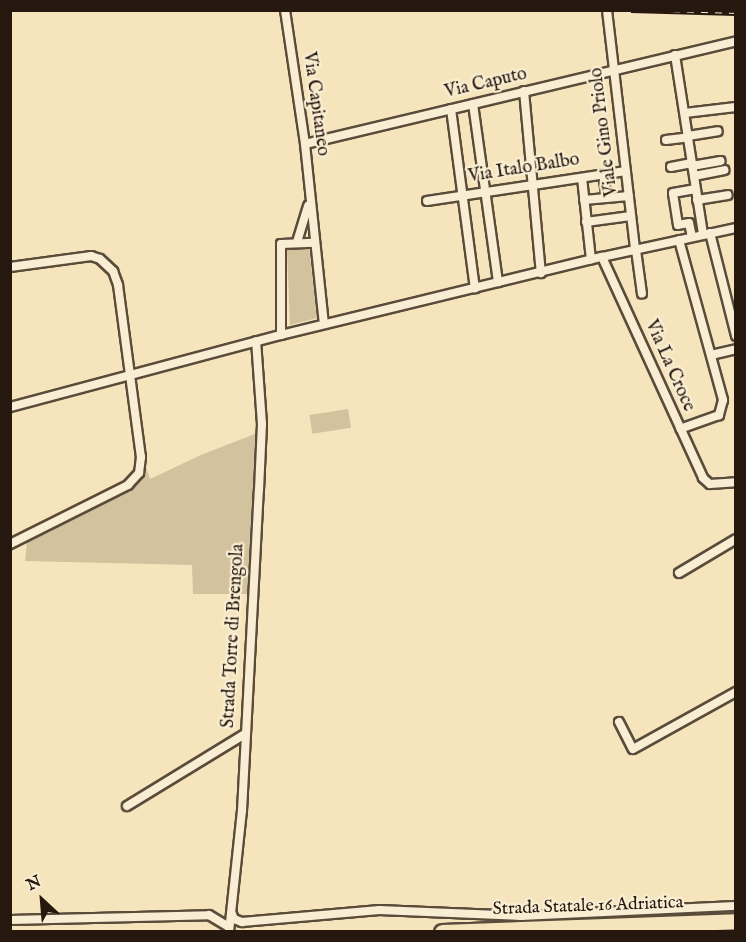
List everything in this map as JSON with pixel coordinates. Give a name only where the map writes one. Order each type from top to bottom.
[{"type":"highway","name":"Strada Statale 16 Adriatica","points":[[442,932],[735,921]]},
{"type":"street","name":"Via Capitaneo","points":[[285,10],[305,144],[309,203],[324,324]]},
{"type":"street","name":"Viale Gino Priolo","points":[[607,10],[642,294]]},
{"type":"street","name":"Via Caputo","points":[[305,144],[735,41]]},
{"type":"street","points":[[675,55],[697,200],[735,336]]},
{"type":"street","points":[[524,91],[541,273]]},
{"type":"street","points":[[473,104],[498,282]]},
{"type":"street","points":[[685,113],[735,107]]},
{"type":"street","points":[[451,109],[475,288]]},
{"type":"street","points":[[666,140],[718,131]]},
{"type":"street","points":[[671,167],[692,164],[723,165],[694,176]]},
{"type":"street","name":"Via Italo Balbo","points":[[427,201],[626,171]]},
{"type":"street","points":[[603,174],[607,198]]},
{"type":"street","points":[[582,178],[591,260]]},
{"type":"street","points":[[692,237],[689,223],[678,225],[673,193],[696,189]]},
{"type":"street","points":[[697,200],[728,195]]},
{"type":"street","points":[[584,200],[629,196]]},
{"type":"street","points":[[297,242],[309,203]]},
{"type":"street","points":[[586,222],[631,216]]},
{"type":"street","points":[[10,406],[324,324],[602,257],[735,228]]},
{"type":"street","points":[[679,240],[723,400],[722,411],[719,415],[680,429]]},
{"type":"street","points":[[281,335],[281,244],[314,243]]},
{"type":"street","points":[[10,267],[91,256],[108,264],[118,285],[141,457],[136,477],[128,485],[10,544]]},
{"type":"street","name":"Via La Croce","points":[[602,257],[703,478],[710,484],[735,482]]},
{"type":"street","name":"Strada Torre di Brengola","points":[[229,929],[245,734],[262,424],[256,342]]},
{"type":"street","points":[[711,355],[735,349]]},
{"type":"street","points":[[679,573],[735,539]]},
{"type":"street","points":[[619,722],[633,749],[735,692]]},
{"type":"street","points":[[127,806],[245,734]]},
{"type":"street","points":[[232,914],[234,919],[242,922],[369,911],[521,916],[735,906]]},
{"type":"street","points":[[10,920],[202,915],[219,920],[229,929]]},
{"type":"shaded area","points":[[309,247],[317,318],[290,325],[287,250]]},
{"type":"shaded area","points":[[348,409],[351,428],[312,434],[309,415]]},
{"type":"shaded area","points":[[257,433],[251,594],[193,594],[192,565],[25,561],[27,541],[130,488],[141,478],[146,467],[150,479],[201,455]]},
{"type":"railway","points":[[631,10],[736,13]]}]
